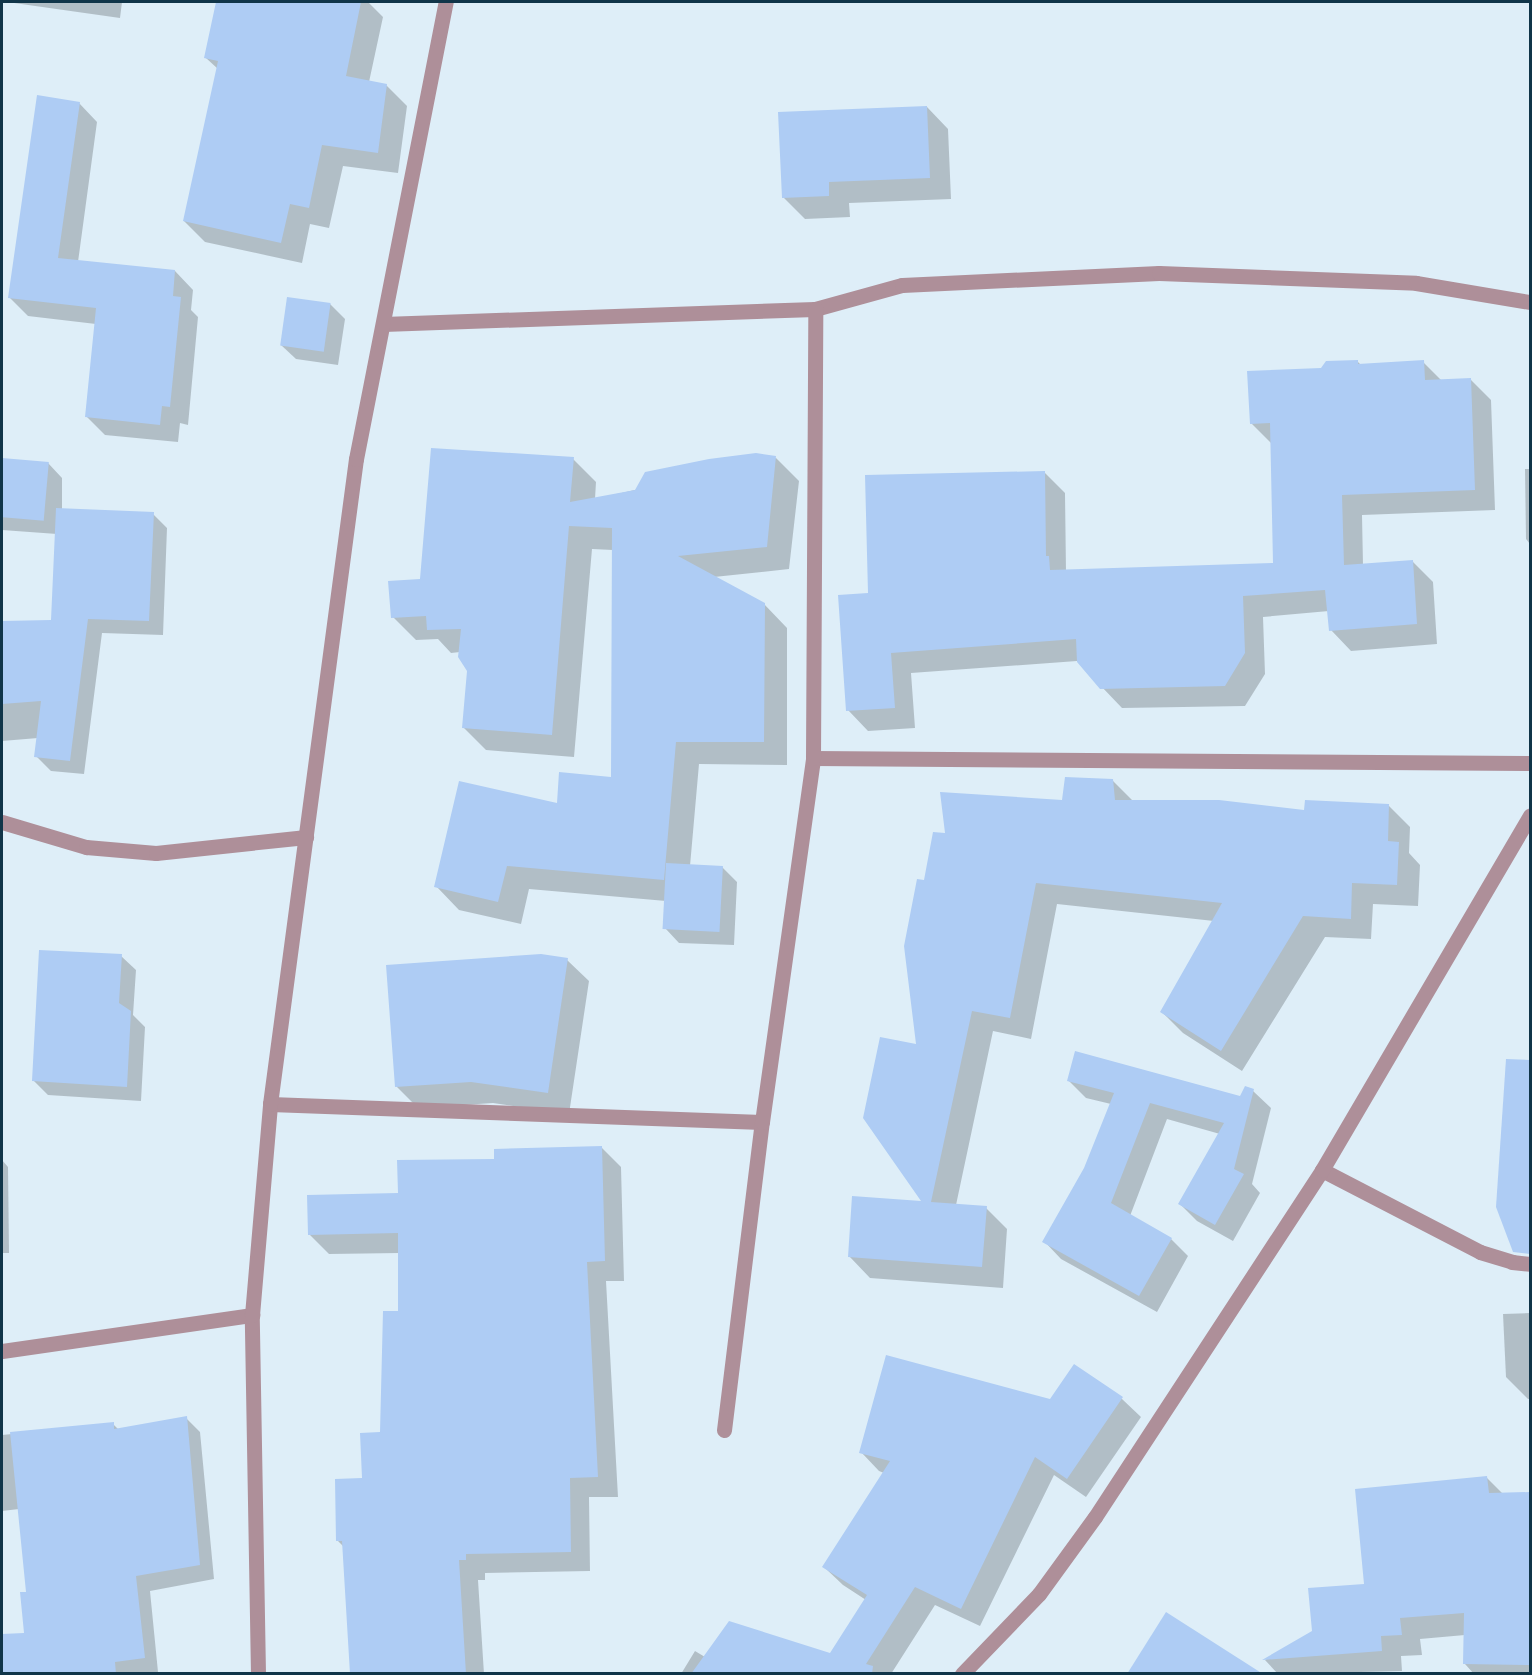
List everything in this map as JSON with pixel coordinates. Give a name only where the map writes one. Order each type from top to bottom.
[{"type":"street","points":[[258,1674],[252,1316],[270,1104],[356,459],[446,2]]},
{"type":"street","points":[[383,324],[815,309],[902,285],[1159,273],[1416,283],[1530,302]]},
{"type":"street","points":[[724,1430],[762,1122],[813,758],[815,309]]},
{"type":"street","points":[[813,758],[1530,763]]},
{"type":"street","points":[[962,1674],[1039,1594],[1095,1517],[1322,1170],[1530,815]]},
{"type":"street","points":[[2,822],[86,847],[156,853],[306,837]]},
{"type":"street","points":[[270,1104],[762,1122]]},
{"type":"street","points":[[1322,1170],[1480,1252],[1512,1262],[1530,1264]]},
{"type":"street","points":[[2,1351],[252,1316]]},
{"type":"building","points":[[216,2],[361,2],[346,76],[387,84],[378,153],[322,145],[309,208],[290,204],[281,243],[183,221],[218,61],[204,58]]},
{"type":"building","points":[[37,95],[80,102],[58,258],[175,270],[173,296],[181,297],[170,407],[162,406],[160,425],[85,417],[96,308],[8,298]]},
{"type":"building","points":[[927,106],[930,178],[829,182],[829,196],[782,198],[778,112]]},
{"type":"building","points":[[287,297],[331,303],[324,352],[280,346]]},
{"type":"building","points":[[1358,360],[1358,364],[1424,360],[1425,380],[1471,378],[1475,490],[1342,495],[1344,565],[1413,560],[1417,624],[1329,631],[1325,590],[1243,596],[1245,653],[1225,686],[1100,689],[1077,662],[1076,639],[891,653],[895,708],[846,711],[838,595],[868,593],[865,475],[1045,471],[1046,556],[1049,556],[1050,570],[1273,563],[1270,423],[1250,424],[1247,371],[1321,368],[1326,361]]},
{"type":"building","points":[[431,448],[574,457],[570,502],[635,490],[645,472],[709,459],[756,453],[776,456],[767,547],[678,556],[765,603],[764,742],[676,742],[664,880],[507,866],[498,902],[434,887],[459,781],[557,803],[559,772],[611,777],[612,528],[569,526],[552,735],[462,728],[467,671],[458,657],[461,629],[427,630],[426,616],[391,618],[388,581],[420,579]]},
{"type":"building","points":[[2,458],[49,462],[44,521],[2,517]]},
{"type":"building","points":[[56,508],[154,512],[149,621],[88,619],[70,761],[34,757],[41,701],[2,704],[2,621],[51,620]]},
{"type":"building","points":[[1065,777],[1113,779],[1115,800],[1219,800],[1304,810],[1305,800],[1389,804],[1388,841],[1399,842],[1397,885],[1352,883],[1351,919],[1303,916],[1221,1051],[1160,1012],[1222,903],[1036,883],[1010,1018],[972,1011],[931,1202],[987,1206],[982,1267],[848,1257],[852,1196],[921,1201],[863,1118],[880,1037],[916,1044],[904,946],[917,879],[924,880],[933,832],[945,833],[940,792],[1062,800]]},
{"type":"building","points":[[666,863],[723,866],[719,932],[663,929]]},
{"type":"building","points":[[39,950],[122,954],[119,1003],[131,1011],[127,1087],[32,1081]]},
{"type":"building","points":[[541,954],[568,958],[548,1093],[471,1082],[395,1087],[386,965]]},
{"type":"building","points":[[1075,1051],[1240,1096],[1245,1086],[1254,1089],[1234,1169],[1244,1174],[1215,1225],[1178,1204],[1224,1123],[1150,1103],[1111,1203],[1172,1238],[1139,1296],[1042,1242],[1084,1168],[1114,1093],[1067,1081]]},
{"type":"building","points":[[1506,1059],[1530,1060],[1530,1254],[1513,1252],[1496,1207]]},
{"type":"building","points":[[602,1146],[605,1261],[587,1262],[598,1477],[570,1478],[571,1552],[466,1554],[466,1560],[459,1560],[466,1674],[350,1674],[342,1541],[336,1541],[335,1479],[362,1478],[360,1433],[380,1432],[383,1311],[398,1311],[398,1233],[308,1235],[307,1195],[398,1193],[397,1160],[494,1159],[494,1149]]},
{"type":"building","points":[[886,1355],[1050,1399],[1074,1364],[1123,1397],[1067,1479],[1035,1457],[961,1609],[915,1587],[866,1664],[873,1666],[872,1674],[691,1674],[729,1621],[830,1653],[867,1595],[822,1567],[890,1461],[859,1453]]},
{"type":"building","points":[[187,1416],[200,1565],[136,1576],[145,1658],[115,1662],[116,1674],[2,1674],[2,1634],[24,1633],[20,1592],[26,1592],[10,1432],[114,1422],[114,1429]]},
{"type":"building","points":[[1487,1476],[1489,1493],[1530,1492],[1530,1665],[1463,1664],[1464,1613],[1400,1618],[1402,1635],[1381,1636],[1382,1651],[1262,1660],[1312,1631],[1308,1588],[1364,1584],[1355,1489]]},
{"type":"building","points":[[1166,1612],[1263,1674],[1127,1674]]}]
